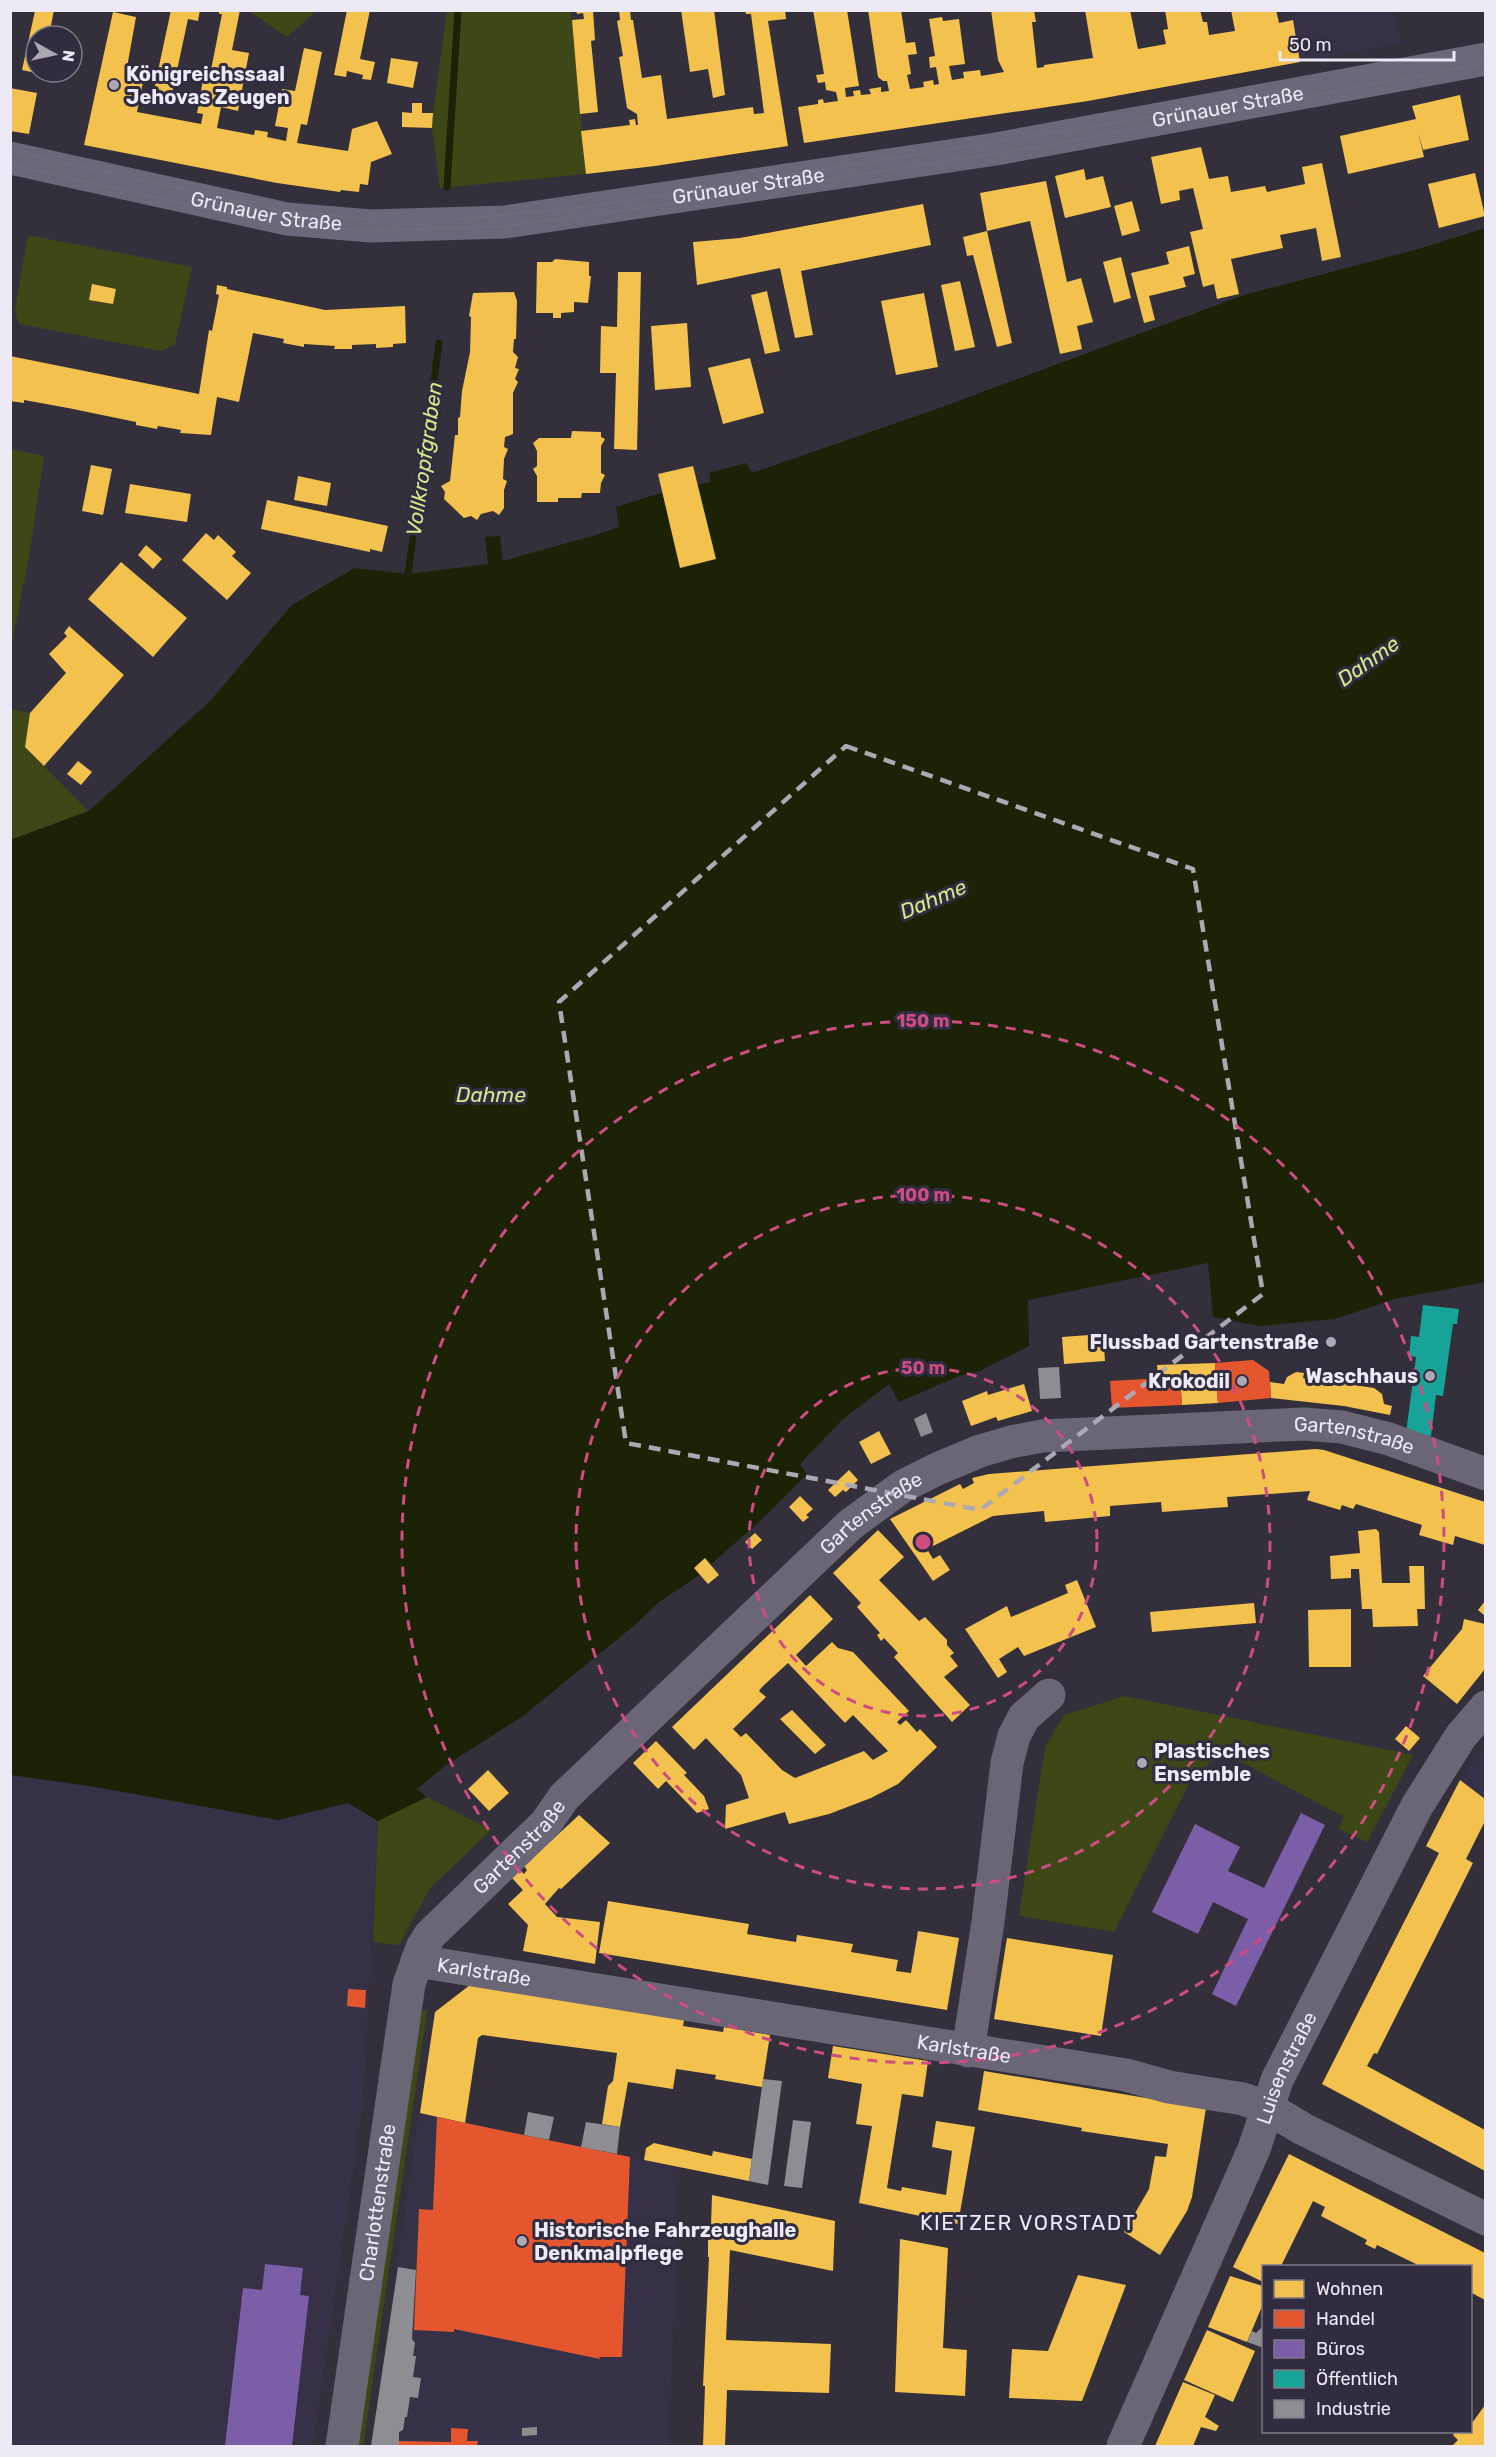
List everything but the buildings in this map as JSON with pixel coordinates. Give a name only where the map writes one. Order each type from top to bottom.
[{"type":"main road","name":"Grünauer Straße","points":[[10,158],[287,219],[371,226],[489,223],[752,187],[996,149],[1485,59]]},
{"type":"street","name":"Gartenstraße","points":[[417,1961],[430,1935],[546,1823],[564,1797],[799,1573],[872,1508],[903,1486],[937,1469],[980,1451],[1042,1436],[1304,1424],[1342,1427],[1389,1439],[1485,1474]]},
{"type":"street","points":[[968,2051],[988,1922],[1007,1763],[1014,1736],[1024,1717],[1049,1695]]},
{"type":"street","name":"Luisenstraße","points":[[1123,2446],[1254,2149],[1277,2080],[1397,1842],[1461,1737],[1485,1707]]},
{"type":"street","name":"Karlstraße","points":[[417,1961],[1126,2075],[1170,2087],[1243,2099],[1268,2108],[1303,2129],[1485,2219]]},
{"type":"street","name":"Charlottenstraße","points":[[342,2446],[409,1984],[417,1961]]},
{"type":"highlighted area","points":[[846,746],[1193,869],[1263,1294],[980,1510],[626,1443],[559,1002]]},
{"type":"shaded area","points":[[1291,11],[1394,11],[1402,43],[1300,62]]},
{"type":"shaded area","points":[[1485,1748],[1485,1799],[1460,1780]]},
{"type":"shaded area","points":[[11,1775],[96,1787],[278,1820],[348,1803],[378,1821],[363,2101],[313,2446],[11,2446]]},
{"type":"shaded area","points":[[419,2112],[679,2169],[669,2446],[371,2446]]},
{"type":"green space","points":[[249,11],[316,11],[287,37]]},
{"type":"green space","points":[[447,11],[571,11],[586,174],[440,188],[432,128]]},
{"type":"green space","points":[[28,235],[192,267],[175,344],[161,351],[20,324],[15,309]]},
{"type":"green space","points":[[11,449],[44,456],[30,551],[11,648]]},
{"type":"green space","points":[[10,709],[30,713],[25,747],[88,811],[11,840]]},
{"type":"green space","points":[[1125,1696],[1413,1755],[1367,1842],[1339,1829],[1344,1817],[1221,1751],[1189,1784],[1114,1932],[1019,1916],[1045,1747],[1064,1715]]},
{"type":"green space","points":[[427,1797],[491,1830],[430,1888],[399,1945],[373,1942],[378,1821]]},
{"type":"green space","points":[[419,2009],[427,2011],[363,2446],[350,2446]]},
{"type":"water","name":"Dahme","points":[[1485,228],[1485,1282],[1395,1299],[1335,1319],[1259,1326],[1213,1317],[1208,1263],[1028,1300],[1029,1346],[980,1371],[959,1376],[899,1402],[889,1384],[842,1420],[800,1464],[807,1474],[759,1522],[694,1579],[659,1602],[636,1624],[523,1716],[445,1766],[417,1789],[427,1797],[378,1821],[348,1803],[278,1820],[96,1787],[11,1775],[10,840],[89,811],[210,701],[292,605],[354,568],[408,574],[488,564],[485,537],[500,536],[503,561],[592,536],[619,527],[616,507],[657,494],[711,482],[709,473],[746,463],[752,473],[931,411],[1244,295],[1422,248]]},
{"type":"waterway","name":"Vollkropfgraben","points":[[447,187],[458,10]]},
{"type":"waterway","name":"Vollkropfgraben","points":[[409,581],[408,574],[439,343]]},
{"type":"tram line","points":[[10,165],[286,226],[368,231],[506,226],[662,205],[1044,146],[1486,63]]},
{"type":"tram line","points":[[10,151],[287,212],[371,219],[459,219],[586,207],[1170,114]]},
{"type":"place","name":"Königreichssaal Jehovas Zeugen","points":[[114,85]]},
{"type":"place","name":"Flussbad Gartenstraße","points":[[1331,1342]]},
{"type":"place","name":"Waschhaus","points":[[1430,1376]]},
{"type":"place","name":"Krokodil","points":[[1242,1381]]},
{"type":"place","name":"Plastisches Ensemble","points":[[1142,1763]]},
{"type":"place","name":"Historische Fahrzeughalle Denkmalpflege","points":[[522,2241]]},
{"type":"district","name":"KIETZER VORSTADT","points":[[1028,2222]]}]
